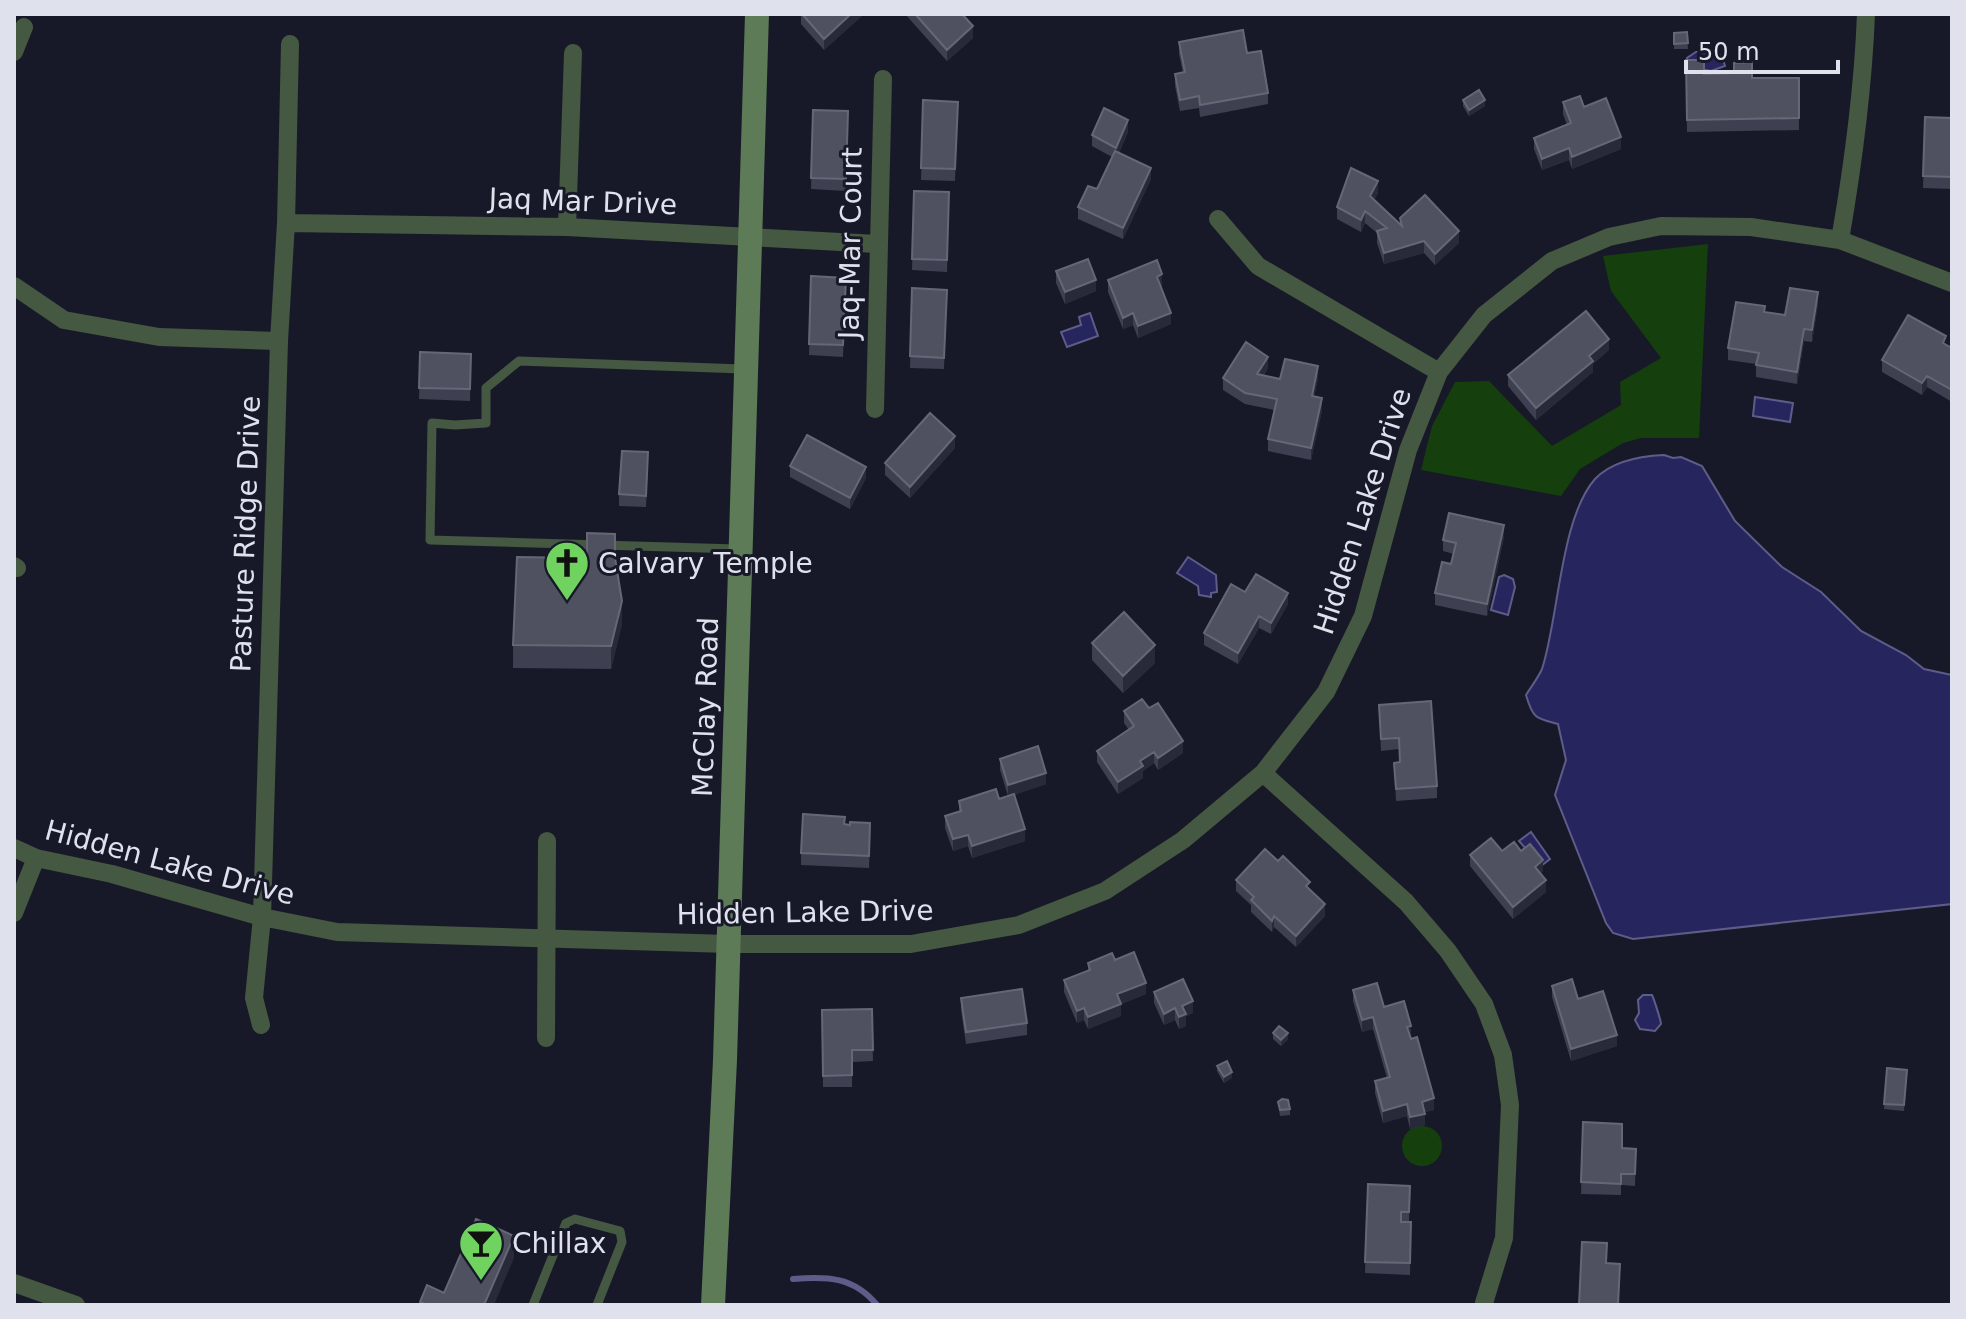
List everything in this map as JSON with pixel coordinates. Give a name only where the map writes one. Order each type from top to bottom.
[{"type":"main road","name":"McClay Road","points":[[713,1305],[725,1060],[757,14]]},
{"type":"street","points":[[1840,240],[1854,161],[1864,76],[1866,14]]},
{"type":"street","points":[[14,52],[24,27]]},
{"type":"street","name":"Pasture Ridge Drive","points":[[261,1025],[254,998],[262,917],[290,44]]},
{"type":"street","points":[[567,227],[573,53]]},
{"type":"street","name":"Jaq-Mar Court","points":[[875,409],[883,79]]},
{"type":"street","points":[[1218,219],[1258,266],[1439,372]]},
{"type":"street","name":"Jaq Mar Drive","points":[[286,223],[567,227],[877,244]]},
{"type":"street","name":"Hidden Lake Drive","points":[[14,848],[36,858],[112,874],[262,917],[337,932],[728,944],[911,944],[1019,925],[1105,891],[1183,840],[1263,773],[1326,692],[1363,616],[1408,450],[1439,372],[1484,315],[1556,259],[1609,237],[1661,226],[1751,227],[1840,240],[1952,283]]},
{"type":"street","points":[[14,286],[64,320],[159,337],[279,341]]},
{"type":"street","points":[[1263,773],[1406,902],[1448,951],[1484,1004],[1503,1055],[1510,1105],[1504,1238],[1484,1303]]},
{"type":"street","points":[[546,1038],[547,841]]},
{"type":"street","points":[[14,913],[36,858]]},
{"type":"street","points":[[14,1283],[76,1305]]},
{"type":"lane","points":[[740,549],[430,540],[432,423],[486,423],[486,388],[519,361],[746,369]]},
{"type":"lane","points":[[533,1305],[566,1223],[575,1219],[620,1231],[622,1242],[597,1305]]},
{"type":"green space","points":[[1708,244],[1699,438],[1641,438],[1623,443],[1580,469],[1561,496],[1421,470],[1432,426],[1455,382],[1489,381],[1552,446],[1621,405],[1620,382],[1661,358],[1611,291],[1603,256]]},
{"type":"green space","points":[[1422,1126],[1436,1132],[1442,1146],[1436,1160],[1422,1166],[1408,1160],[1402,1146],[1408,1132]]},
{"type":"shaded area","points":[[1696,52],[1715,52],[1722,56],[1725,66],[1711,71],[1689,67],[1687,58]]},
{"type":"shaded area","points":[[1090,313],[1098,336],[1067,347],[1061,332],[1081,325],[1079,317]]},
{"type":"shaded area","points":[[1755,397],[1793,403],[1790,422],[1753,416]]},
{"type":"shaded area","points":[[1681,457],[1702,466],[1735,521],[1782,567],[1821,592],[1861,631],[1906,655],[1924,669],[1952,675],[1952,904],[1633,939],[1613,933],[1606,923],[1555,795],[1566,760],[1558,724],[1536,716],[1526,695],[1542,669],[1567,543],[1583,497],[1595,479],[1610,468],[1637,458]]},
{"type":"shaded area","points":[[1188,557],[1216,575],[1217,592],[1211,593],[1211,597],[1199,595],[1198,586],[1177,573]]},
{"type":"shaded area","points":[[1504,575],[1513,579],[1515,587],[1508,615],[1491,610],[1499,577]]},
{"type":"shaded area","points":[[1531,832],[1550,859],[1541,866],[1519,841]]},
{"type":"shaded area","points":[[1643,995],[1652,995],[1656,1005],[1661,1024],[1655,1031],[1640,1029],[1635,1020],[1639,1013],[1638,1000]]},
{"type":"building","points":[[802,14],[851,14],[824,39]]},
{"type":"building","points":[[915,14],[962,14],[973,26],[947,50]]},
{"type":"building","points":[[1243,30],[1247,53],[1261,51],[1268,93],[1200,105],[1199,96],[1180,100],[1175,74],[1185,72],[1179,42]]},
{"type":"building","points":[[1687,32],[1688,43],[1674,44],[1674,33]]},
{"type":"building","points":[[1686,60],[1704,60],[1704,74],[1734,73],[1734,63],[1752,62],[1752,78],[1799,78],[1799,118],[1687,120]]},
{"type":"building","points":[[1479,90],[1485,100],[1469,110],[1463,100]]},
{"type":"building","points":[[1580,96],[1584,107],[1606,98],[1621,137],[1572,157],[1569,148],[1542,159],[1534,138],[1571,123],[1563,102]]},
{"type":"building","points":[[923,100],[958,102],[955,169],[921,168]]},
{"type":"building","points":[[1104,108],[1128,120],[1116,148],[1092,135]]},
{"type":"building","points":[[813,110],[848,111],[846,179],[811,178]]},
{"type":"building","points":[[1925,117],[1952,118],[1952,177],[1923,176]]},
{"type":"building","points":[[1115,151],[1151,168],[1123,228],[1078,207],[1088,186],[1097,189]]},
{"type":"building","points":[[1351,168],[1378,181],[1370,196],[1402,226],[1400,218],[1425,195],[1459,231],[1435,254],[1424,241],[1384,253],[1377,231],[1387,228],[1365,211],[1361,220],[1337,207]]},
{"type":"building","points":[[914,191],[949,192],[947,260],[912,259]]},
{"type":"building","points":[[1088,259],[1096,280],[1065,292],[1056,271]]},
{"type":"building","points":[[1157,260],[1162,274],[1157,277],[1171,313],[1138,326],[1133,313],[1123,318],[1108,280]]},
{"type":"building","points":[[811,276],[846,278],[843,345],[809,344]]},
{"type":"building","points":[[912,288],[947,290],[944,358],[910,356]]},
{"type":"building","points":[[1790,288],[1818,292],[1812,330],[1804,329],[1797,372],[1756,365],[1759,353],[1728,348],[1736,302],[1765,306],[1764,312],[1785,315]]},
{"type":"building","points":[[1586,311],[1609,339],[1589,356],[1593,361],[1536,408],[1508,375]]},
{"type":"building","points":[[1908,315],[1946,336],[1943,343],[1952,348],[1952,390],[1927,376],[1922,383],[1882,360]]},
{"type":"building","points":[[1246,342],[1268,357],[1257,374],[1280,379],[1285,359],[1318,366],[1312,396],[1322,398],[1311,448],[1268,439],[1277,399],[1245,393],[1223,378]]},
{"type":"building","points":[[420,352],[471,354],[470,389],[419,388]]},
{"type":"building","points":[[930,413],[955,436],[910,487],[885,463]]},
{"type":"building","points":[[807,435],[866,467],[850,498],[790,466]]},
{"type":"building","points":[[622,451],[648,452],[646,496],[619,494]]},
{"type":"building","points":[[1449,513],[1504,525],[1487,604],[1435,593],[1442,562],[1451,564],[1456,543],[1443,540]]},
{"type":"building","name":"Calvary Temple","points":[[587,533],[615,534],[615,558],[622,601],[611,646],[513,645],[517,557],[587,558]]},
{"type":"building","points":[[1256,574],[1288,593],[1271,623],[1259,616],[1238,653],[1204,633],[1231,584],[1245,592]]},
{"type":"building","points":[[1124,612],[1155,645],[1123,676],[1092,643]]},
{"type":"building","points":[[1142,699],[1149,708],[1158,703],[1183,741],[1158,758],[1154,752],[1140,761],[1143,766],[1118,782],[1097,751],[1134,726],[1124,711]]},
{"type":"building","points":[[1431,701],[1437,786],[1396,789],[1394,763],[1400,762],[1399,738],[1381,739],[1379,705]]},
{"type":"building","points":[[1038,746],[1046,773],[1008,785],[1000,759]]},
{"type":"building","points":[[996,789],[999,799],[1014,794],[1025,829],[972,846],[968,835],[953,839],[945,816],[961,811],[959,801]]},
{"type":"building","points":[[803,814],[845,817],[844,824],[850,825],[850,822],[870,823],[869,856],[801,853]]},
{"type":"building","points":[[1491,838],[1502,851],[1514,842],[1521,851],[1530,844],[1543,860],[1535,867],[1546,880],[1513,907],[1470,855]]},
{"type":"building","points":[[1265,849],[1278,861],[1283,856],[1310,882],[1306,886],[1325,904],[1296,936],[1274,916],[1272,921],[1236,880]]},
{"type":"building","points":[[1134,952],[1146,983],[1117,994],[1121,1004],[1088,1017],[1084,1008],[1077,1011],[1064,980],[1090,970],[1088,963],[1112,953],[1115,960]]},
{"type":"building","points":[[1183,979],[1193,1001],[1182,1006],[1186,1014],[1179,1017],[1175,1008],[1164,1014],[1154,992]]},
{"type":"building","points":[[1572,979],[1578,999],[1603,991],[1617,1035],[1571,1049],[1552,986]]},
{"type":"building","points":[[1377,983],[1384,1007],[1404,1001],[1411,1026],[1407,1027],[1411,1039],[1417,1037],[1434,1098],[1422,1102],[1425,1114],[1410,1117],[1407,1104],[1383,1111],[1375,1081],[1390,1077],[1373,1017],[1362,1020],[1353,990]]},
{"type":"building","points":[[1022,989],[1027,1023],[966,1032],[961,998]]},
{"type":"building","points":[[872,1009],[873,1050],[852,1050],[852,1075],[823,1076],[822,1010]]},
{"type":"building","points":[[1279,1026],[1288,1033],[1281,1040],[1273,1033]]},
{"type":"building","points":[[1227,1061],[1232,1072],[1224,1077],[1217,1066]]},
{"type":"building","points":[[1887,1068],[1907,1070],[1904,1105],[1884,1104]]},
{"type":"building","points":[[1288,1100],[1290,1109],[1280,1110],[1278,1102]]},
{"type":"building","points":[[1583,1122],[1622,1124],[1622,1148],[1636,1149],[1635,1174],[1621,1174],[1621,1184],[1581,1182]]},
{"type":"building","points":[[1368,1184],[1410,1186],[1409,1212],[1401,1212],[1401,1222],[1411,1222],[1410,1263],[1365,1262]]},
{"type":"building","points":[[476,1219],[514,1236],[484,1305],[427,1305],[420,1302],[427,1285],[444,1293]]},
{"type":"building","points":[[1582,1242],[1607,1243],[1606,1263],[1620,1264],[1618,1305],[1579,1305]]},
{"type":"waterway","points":[[793,1279],[840,1280],[859,1289],[877,1305]]},
{"type":"place","name":"Calvary Temple","points":[[567,602]]},
{"type":"place","name":"Chillax","points":[[481,1282]]}]
